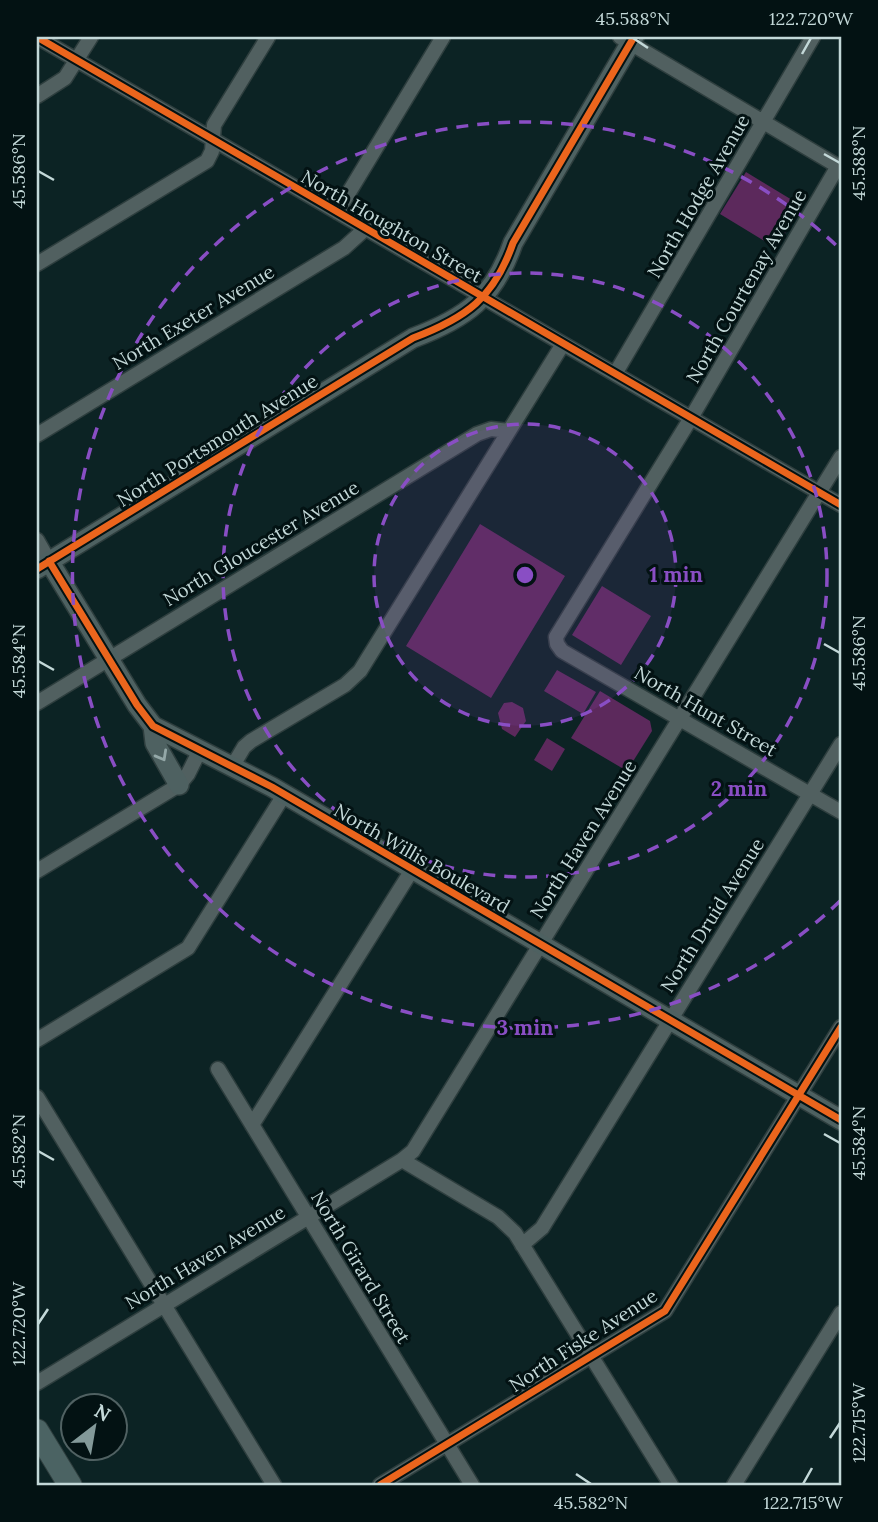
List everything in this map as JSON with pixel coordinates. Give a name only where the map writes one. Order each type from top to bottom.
[{"type":"main road","points":[[37,1431],[70,1485]]},
{"type":"street","name":"North Houghton Street","points":[[37,37],[841,505]]},
{"type":"street","points":[[37,96],[65,78],[91,37]]},
{"type":"street","points":[[37,264],[206,161],[212,151],[214,125],[268,37]]},
{"type":"street","points":[[337,212],[443,37]]},
{"type":"street","name":"North Hodge Avenue","points":[[615,374],[813,37]]},
{"type":"street","points":[[628,39],[840,167]]},
{"type":"street","name":"North Portsmouth Avenue","points":[[43,565],[414,338],[453,319],[498,278],[513,243],[628,39]]},
{"type":"street","name":"North Courtenay Avenue","points":[[556,640],[557,632],[691,418],[840,167]]},
{"type":"street","name":"North Exeter Avenue","points":[[37,435],[344,248],[365,229]]},
{"type":"street","points":[[232,767],[244,747],[251,741],[345,685],[360,671],[563,344]]},
{"type":"street","name":"North Gloucester Avenue","points":[[37,703],[477,434],[496,428],[509,431]]},
{"type":"street","name":"North Haven Avenue","points":[[37,1383],[413,1151],[841,457]]},
{"type":"street","name":"North Willis Boulevard","points":[[37,540],[43,565],[153,726],[284,794],[841,1120]]},
{"type":"street","name":"North Hunt Street","points":[[556,640],[562,651],[841,812]]},
{"type":"street","points":[[153,726],[155,743],[178,785]]},
{"type":"street","name":"North Druid Avenue","points":[[522,1245],[542,1228],[841,744]]},
{"type":"street","points":[[37,871],[178,785],[188,774],[200,750]]},
{"type":"street","points":[[37,1040],[188,948],[284,794]]},
{"type":"street","points":[[252,1125],[412,870]]},
{"type":"street","name":"North Fiske Avenue","points":[[380,1485],[666,1311],[841,1027]]},
{"type":"street","name":"North Girard Street","points":[[218,1069],[472,1485]]},
{"type":"street","points":[[37,1097],[274,1485]]},
{"type":"street","points":[[402,1160],[508,1225],[671,1485]]},
{"type":"street","points":[[734,1485],[841,1313]]},
{"type":"shaded area","points":[[746,172],[802,206],[776,248],[720,214]]},
{"type":"shaded area","points":[[480,524],[565,576],[491,698],[406,646]]},
{"type":"shaded area","points":[[602,586],[651,616],[621,665],[572,635]]},
{"type":"shaded area","points":[[557,670],[596,692],[583,714],[544,691]]},
{"type":"shaded area","points":[[600,691],[650,721],[652,731],[627,771],[571,738]]},
{"type":"shaded area","points":[[512,702],[523,708],[526,721],[515,737],[502,729],[498,713],[504,703]]},
{"type":"shaded area","points":[[547,738],[565,749],[552,771],[534,760]]},
{"type":"cycle path","points":[[37,37],[841,505]]},
{"type":"cycle path","points":[[37,569],[413,338],[463,314],[476,304],[497,278],[513,243],[634,37]]},
{"type":"cycle path","points":[[49,561],[137,705],[153,726],[272,787],[841,1120]]},
{"type":"cycle path","points":[[380,1485],[665,1311],[841,1027]]}]
